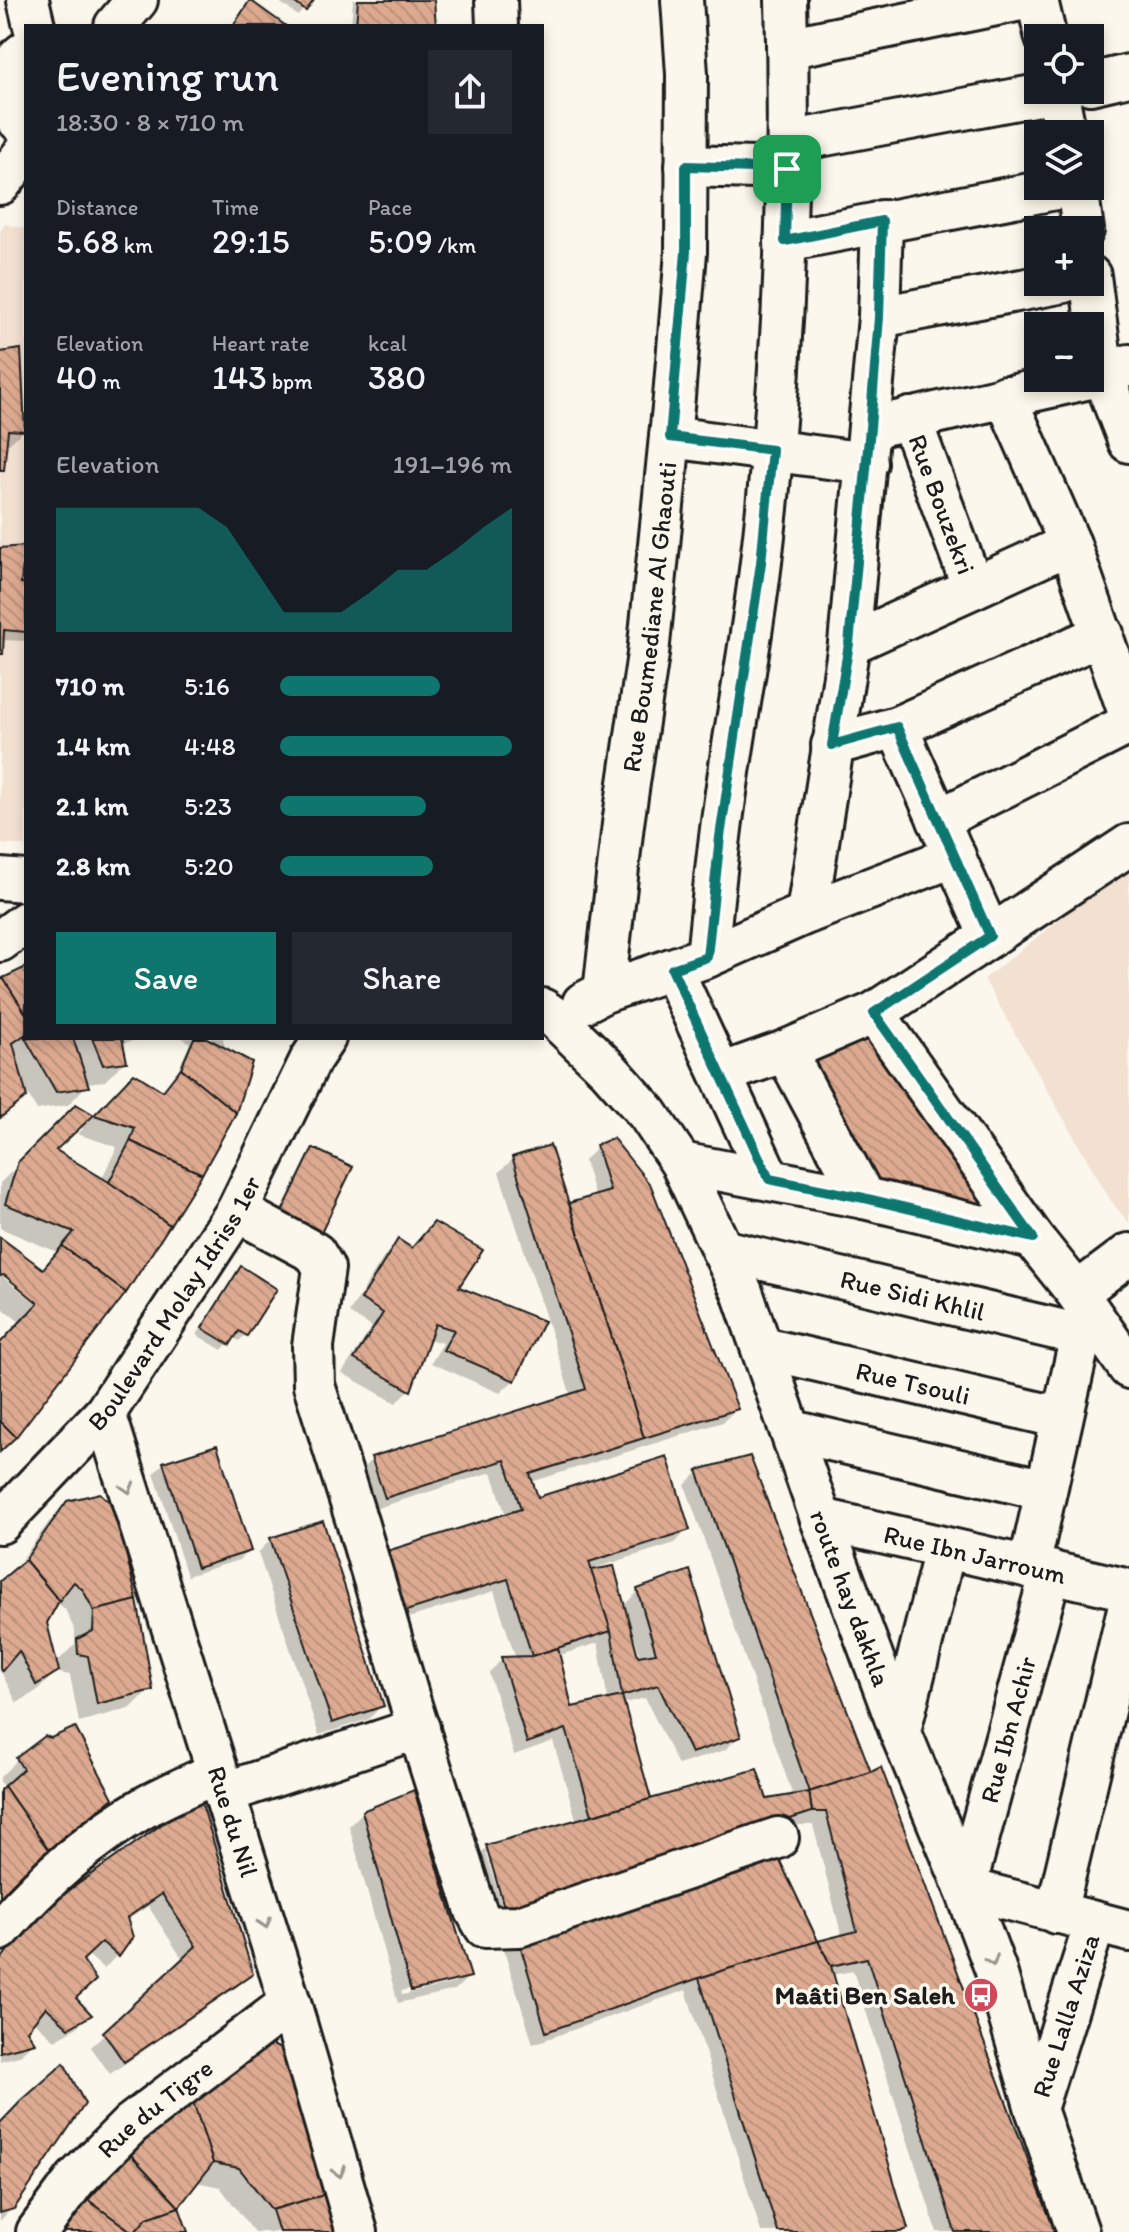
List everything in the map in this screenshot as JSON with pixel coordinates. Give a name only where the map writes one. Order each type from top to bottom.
[{"type":"street","points":[[28,0],[34,24]]},
{"type":"street","points":[[117,24],[137,0]]},
{"type":"street","points":[[496,0],[497,24]]},
{"type":"street","name":"Rue Boumediane Al Ghaouti","points":[[604,992],[623,824],[648,654],[686,252],[687,74],[682,0]]},
{"type":"street","points":[[769,1179],[721,1074],[690,963],[720,837],[761,563],[772,450],[785,241],[788,155],[786,0]]},
{"type":"street","points":[[787,48],[1021,0]]},
{"type":"street","points":[[1037,0],[1043,24]]},
{"type":"street","points":[[24,52],[9,65],[1,85],[8,111],[24,126]]},
{"type":"street","points":[[1104,81],[1129,75]]},
{"type":"street","points":[[686,166],[788,155],[1024,99]]},
{"type":"street","points":[[0,184],[24,154]]},
{"type":"street","points":[[785,241],[1024,195]]},
{"type":"street","points":[[807,913],[849,644],[879,317],[882,221]]},
{"type":"street","points":[[879,317],[1024,290]]},
{"type":"street","points":[[1095,296],[1116,370],[1129,442]]},
{"type":"street","points":[[670,437],[772,450],[868,445],[910,418],[1116,370]]},
{"type":"street","points":[[1005,396],[1070,544],[1129,713]]},
{"type":"street","name":"Rue Bouzekri","points":[[910,418],[973,588]]},
{"type":"street","points":[[849,644],[1070,544]]},
{"type":"street","points":[[832,745],[897,727],[1103,634]]},
{"type":"street","points":[[938,820],[1129,724]]},
{"type":"street","points":[[897,727],[990,936]]},
{"type":"street","points":[[721,1074],[874,1013],[1129,845]]},
{"type":"street","points":[[549,1013],[690,963],[807,913],[955,856]]},
{"type":"street","points":[[0,879],[24,881]]},
{"type":"street","points":[[0,941],[24,923]]},
{"type":"street","name":"route hay dakhla","points":[[549,1013],[608,1069],[648,1114],[681,1163],[742,1292],[821,1519],[900,1731],[995,1968],[1036,2109],[1078,2232]]},
{"type":"street","points":[[874,1013],[1033,1238],[1077,1293],[1093,1335],[1129,1368]]},
{"type":"street","name":"Boulevard Molay Idriss 1er","points":[[0,1523],[105,1413],[237,1211],[318,1045]]},
{"type":"street","points":[[785,1051],[864,1198]]},
{"type":"street","points":[[681,1163],[864,1198],[1033,1238]]},
{"type":"street","points":[[237,1211],[315,1253],[324,1268],[313,1346],[314,1385],[476,1911],[485,1927],[519,1926],[778,1838]]},
{"type":"street","name":"Rue Sidi Khlil","points":[[722,1250],[1093,1335]]},
{"type":"street","points":[[1077,1293],[1129,1254]]},
{"type":"street","name":"Rue Ibn Achir","points":[[965,1888],[1040,1569],[1046,1490],[1062,1418],[1093,1335]]},
{"type":"street","name":"Rue Tsouli","points":[[763,1348],[1062,1418]]},
{"type":"street","name":"Rue du Nil","points":[[105,1413],[290,2003],[357,2232]]},
{"type":"street","points":[[792,1431],[1046,1490]]},
{"type":"street","name":"Rue Ibn Jarroum","points":[[821,1519],[1129,1590]]},
{"type":"street","points":[[900,1731],[945,1549]]},
{"type":"street","points":[[1056,1913],[1129,1605]]},
{"type":"street","points":[[0,1930],[18,1909],[87,1846],[145,1807],[419,1728]]},
{"type":"street","points":[[965,1888],[1112,1927]]},
{"type":"street","name":"Rue Lalla Aziza","points":[[1036,2109],[1112,1927]]},
{"type":"street","name":"Rue du Tigre","points":[[37,2232],[76,2179],[131,2124],[290,2003]]},
{"type":"shaded area","points":[[5,224],[24,229],[24,846],[0,844],[0,231]]},
{"type":"shaded area","points":[[1129,865],[1129,1223],[1111,1201],[984,979]]},
{"type":"building","points":[[250,0],[283,24],[234,24]]},
{"type":"building","points":[[291,0],[314,0],[306,11]]},
{"type":"building","points":[[358,0],[434,0],[436,24],[356,24]]},
{"type":"building","points":[[21,349],[24,410],[24,431],[8,430],[4,470],[0,470],[0,352]]},
{"type":"building","points":[[24,546],[21,583],[24,584],[24,632],[4,630],[3,654],[0,654],[0,548]]},
{"type":"building","points":[[24,968],[24,1011],[3,978]]},
{"type":"building","points":[[3,978],[24,1011],[24,1035],[13,1043],[27,1097],[0,1118],[0,981]]},
{"type":"building","points":[[867,1037],[999,1216],[864,1198],[807,1061]]},
{"type":"building","points":[[26,1040],[74,1040],[89,1087],[56,1092]]},
{"type":"building","points":[[93,1040],[122,1040],[127,1062],[103,1065]]},
{"type":"building","points":[[193,1040],[211,1040],[252,1062],[236,1113],[181,1068]]},
{"type":"building","points":[[181,1068],[236,1113],[202,1174],[130,1141],[135,1128],[94,1115],[134,1073],[163,1091]]},
{"type":"building","points":[[76,1104],[94,1115],[56,1150],[170,1225],[126,1293],[62,1246],[74,1232],[5,1204],[18,1162]]},
{"type":"building","points":[[613,1138],[651,1186],[738,1409],[644,1438],[569,1203],[610,1191],[596,1145]]},
{"type":"building","points":[[130,1141],[202,1174],[170,1225],[109,1182]]},
{"type":"building","points":[[550,1145],[644,1438],[530,1474],[538,1497],[667,1456],[690,1530],[589,1562],[611,1631],[532,1656],[508,1579],[403,1612],[384,1552],[521,1509],[505,1460],[385,1498],[371,1457],[586,1389],[512,1157]]},
{"type":"building","points":[[313,1148],[353,1167],[321,1233],[281,1214]]},
{"type":"building","points":[[434,1222],[483,1250],[459,1287],[544,1321],[515,1381],[443,1350],[454,1330],[435,1324],[411,1391],[354,1359],[383,1313],[361,1299],[398,1239],[412,1248]]},
{"type":"building","points":[[0,1237],[43,1269],[62,1246],[126,1293],[16,1437],[0,1421],[0,1343],[38,1303],[4,1275],[0,1276]]},
{"type":"building","points":[[241,1266],[277,1289],[247,1336],[239,1331],[230,1345],[202,1328]]},
{"type":"building","points":[[0,1421],[16,1437],[0,1452]]},
{"type":"building","points":[[217,1445],[251,1551],[197,1568],[163,1462]]},
{"type":"building","points":[[750,1456],[871,1772],[809,1792],[697,1470]]},
{"type":"building","points":[[100,1493],[115,1507],[137,1600],[94,1611],[83,1590],[74,1582],[59,1601],[25,1560],[67,1501]]},
{"type":"building","points":[[323,1521],[384,1706],[332,1723],[270,1538]]},
{"type":"building","points":[[25,1560],[59,1601],[47,1623],[59,1671],[36,1685],[19,1651],[2,1671],[0,1669],[0,1581]]},
{"type":"building","points":[[614,1566],[638,1656],[656,1653],[637,1589],[690,1570],[741,1737],[691,1753],[658,1685],[622,1696],[611,1631],[591,1570]]},
{"type":"building","points":[[137,1600],[153,1690],[97,1704],[88,1656],[78,1654],[77,1639],[93,1631],[94,1611]]},
{"type":"building","points":[[558,1648],[572,1707],[622,1696],[651,1799],[592,1815],[566,1729],[527,1743],[501,1657],[532,1656]]},
{"type":"building","points":[[75,1727],[113,1798],[49,1851],[4,1786],[23,1769],[16,1758],[45,1736],[51,1738]]},
{"type":"building","points":[[881,1767],[1055,2232],[955,2232],[867,1958],[831,1966],[818,1941],[857,1931],[826,1812],[812,1812],[809,1792]]},
{"type":"building","points":[[757,1769],[767,1799],[809,1792],[812,1812],[505,1910],[486,1845]]},
{"type":"building","points":[[4,1786],[49,1851],[0,1898],[0,1790]]},
{"type":"building","points":[[414,1790],[471,1977],[411,1991],[362,1811]]},
{"type":"building","points":[[200,1797],[253,1974],[124,2062],[103,2032],[196,1946],[162,1894],[127,1918],[133,1937],[119,1957],[102,1942],[83,1960],[96,1980],[76,1998],[92,2015],[69,2028],[46,2007],[27,2030],[35,2043],[0,2052],[0,1961],[32,1917]]},
{"type":"building","points":[[779,1859],[818,1941],[699,1978],[546,2032],[517,1935]]},
{"type":"building","points":[[818,1941],[831,1966],[908,2229],[900,2232],[778,2232],[699,1978]]},
{"type":"building","points":[[260,2038],[282,2050],[326,2194],[272,2210],[239,2168],[213,2163],[191,2096]]},
{"type":"building","points":[[64,2063],[85,2104],[14,2209],[0,2213],[0,2123]]},
{"type":"building","points":[[191,2096],[213,2163],[179,2207],[130,2154]]},
{"type":"building","points":[[130,2154],[179,2207],[147,2218],[135,2232],[88,2200]]},
{"type":"building","points":[[326,2194],[337,2232],[279,2232],[272,2210]]},
{"type":"building","points":[[88,2200],[132,2232],[55,2232]]},
{"type":"building","points":[[179,2207],[188,2232],[135,2232],[147,2218]]},
{"type":"place","name":"Maâti Ben Saleh","points":[[981,1995]]},
{"type":"route","points":[[686,166],[787,169],[785,241],[882,221],[879,317],[870,428],[849,644],[832,745],[897,727],[990,936],[874,1013],[1033,1238],[769,1179],[672,969],[707,957],[720,837],[761,563],[772,450],[670,437],[686,252],[686,166]]}]
